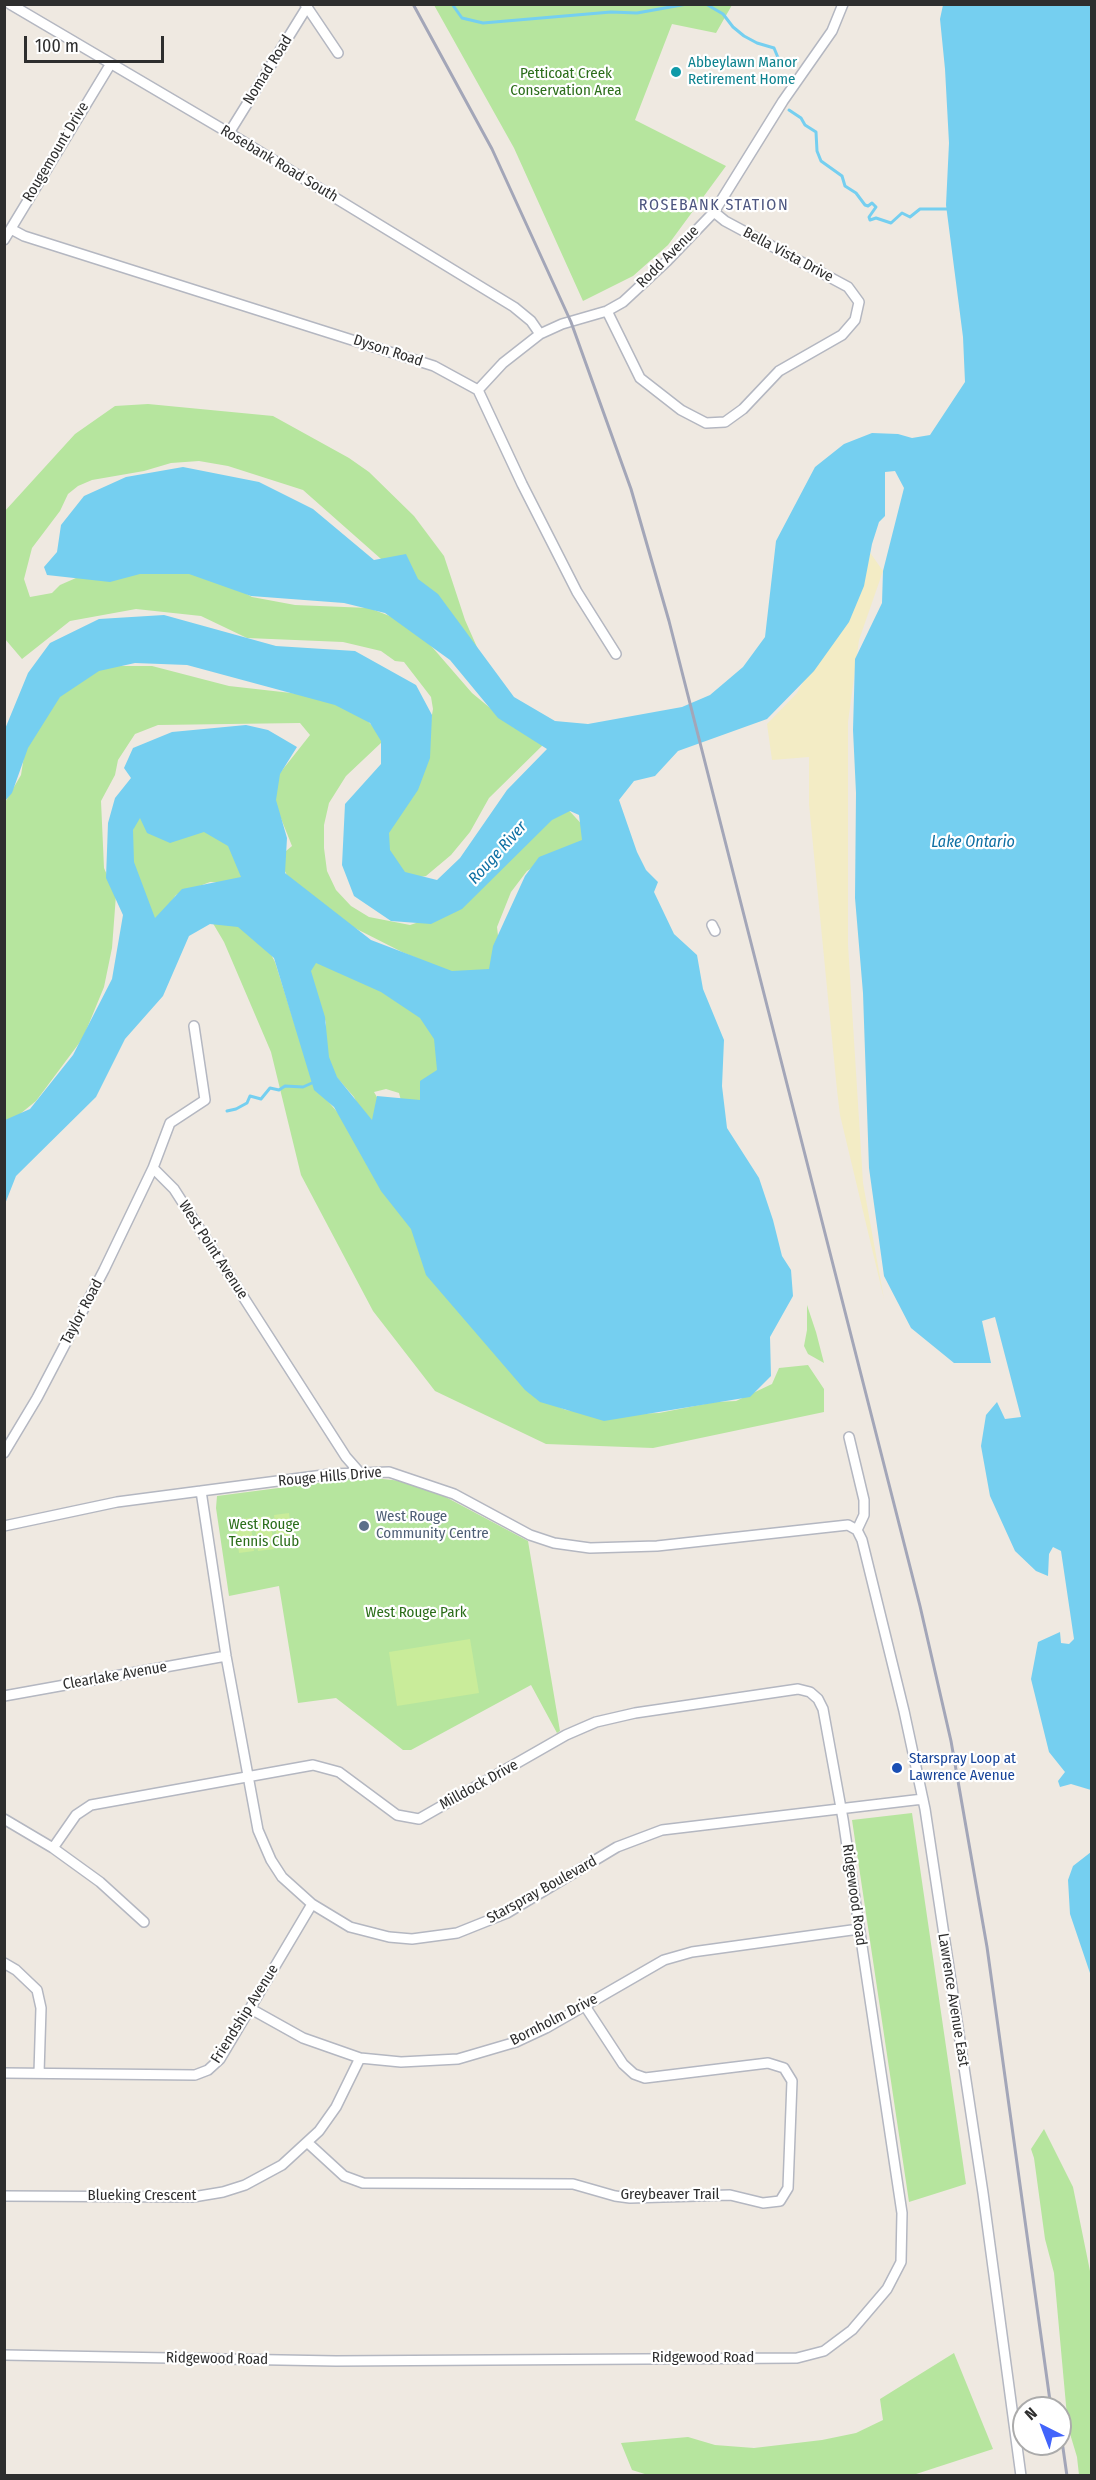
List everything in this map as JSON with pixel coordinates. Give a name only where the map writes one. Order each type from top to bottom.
[{"type":"street","name":"Rosebank Road South","points":[[10,4],[110,65],[229,133],[514,307],[531,321],[540,334]]},
{"type":"street","name":"Rodd Avenue","points":[[478,390],[503,363],[540,334],[623,302],[714,212],[783,101],[832,31],[843,4]]},
{"type":"street","points":[[306,6],[338,52]]},
{"type":"street","name":"Nomad Road","points":[[229,133],[306,6]]},
{"type":"street","name":"Rougemount Drive","points":[[4,240],[110,65]]},
{"type":"street","name":"Bella Vista Drive","points":[[607,310],[640,378],[681,410],[705,423],[725,422],[743,409],[779,370],[842,335],[855,320],[859,302],[848,287],[725,221],[714,212]]},
{"type":"street","name":"Dyson Road","points":[[11,229],[24,236],[435,366],[478,390]]},
{"type":"street","points":[[478,390],[561,561],[616,654]]},
{"type":"street","points":[[153,1168],[170,1123],[205,1100],[194,1026]]},
{"type":"street","name":"Taylor Road","points":[[4,1453],[37,1398],[104,1270],[153,1168]]},
{"type":"street","name":"West Point Avenue","points":[[153,1168],[174,1189],[346,1457],[361,1474]]},
{"type":"street","points":[[849,1437],[864,1500],[864,1515],[857,1530]]},
{"type":"street","name":"Rouge Hills Drive","points":[[4,1526],[117,1503],[201,1491],[331,1474],[388,1472],[424,1482],[454,1494],[530,1535],[554,1543],[590,1548],[657,1546],[848,1525],[857,1530]]},
{"type":"street","name":"Starspray Boulevard","points":[[201,1491],[226,1656],[258,1830],[271,1860],[282,1876],[312,1904],[350,1927],[370,1934],[412,1939],[457,1933],[507,1913],[617,1847],[662,1830],[923,1799]]},
{"type":"street","name":"Lawrence Avenue East","points":[[857,1530],[862,1540],[904,1711],[923,1799],[983,2193],[1021,2475]]},
{"type":"street","name":"Clearlake Avenue","points":[[4,1696],[226,1656]]},
{"type":"street","name":"Milldock Drive","points":[[54,1848],[76,1815],[91,1805],[313,1765],[339,1772],[397,1815],[419,1819],[566,1735],[596,1722],[635,1713],[798,1689],[810,1692],[818,1699],[823,1709],[841,1809]]},
{"type":"street","name":"Ridgewood Road","points":[[4,2355],[347,2361],[797,2358],[824,2351],[852,2330],[887,2289],[901,2262],[902,2213],[841,1809]]},
{"type":"street","points":[[4,1819],[54,1848],[100,1882],[144,1922]]},
{"type":"street","name":"Friendship Avenue","points":[[4,2073],[195,2075],[208,2070],[220,2060],[312,1904]]},
{"type":"street","name":"Bornholm Drive","points":[[251,2009],[303,2038],[360,2058],[431,2062],[478,2054],[516,2042],[585,2006],[664,1960],[692,1952],[859,1929]]},
{"type":"street","points":[[4,1963],[16,1970],[37,1990],[41,2008],[39,2073]]},
{"type":"street","name":"Greybeaver Trail","points":[[308,2143],[344,2176],[363,2183],[573,2184],[630,2198],[730,2195],[763,2203],[780,2201],[788,2188],[792,2081],[784,2068],[768,2063],[645,2078],[633,2074],[622,2064],[585,2006]]},
{"type":"street","name":"Blueking Crescent","points":[[4,2196],[193,2197],[244,2186],[271,2172],[308,2143],[336,2107],[360,2058]]},
{"type":"green space","name":"Petticoat Creek Conservation Area","points":[[434,5],[732,5],[716,33],[672,24],[635,120],[726,166],[668,245],[633,276],[583,301],[514,148]]},
{"type":"green space","points":[[148,404],[273,416],[349,458],[369,472],[414,516],[444,556],[465,620],[488,672],[398,574],[303,490],[228,466],[199,461],[171,463],[144,471],[92,480],[78,486],[68,494],[60,511],[32,548],[24,579],[30,597],[52,593],[60,585],[85,574],[206,571],[252,597],[295,605],[369,608],[413,625],[472,693],[513,727],[546,742],[489,798],[470,832],[451,855],[426,876],[414,878],[400,871],[382,845],[425,755],[433,709],[431,697],[404,662],[395,661],[381,651],[343,642],[247,638],[201,616],[136,609],[70,621],[22,659],[5,639],[4,512],[75,434],[115,406]]},
{"type":"green space","points":[[100,666],[152,666],[229,686],[300,694],[342,704],[362,715],[380,734],[382,742],[346,776],[329,803],[324,825],[324,848],[327,871],[336,890],[351,906],[369,917],[410,925],[431,918],[563,804],[588,831],[593,843],[563,850],[527,871],[511,892],[497,927],[502,970],[464,978],[402,952],[335,918],[289,879],[280,862],[280,856],[292,846],[274,801],[276,778],[310,735],[300,723],[158,725],[135,734],[118,760],[115,775],[101,801],[104,868],[116,895],[112,948],[104,987],[83,1038],[36,1101],[20,1114],[5,1121],[4,804],[21,775],[30,718]]},
{"type":"green space","points":[[216,787],[243,877],[237,883],[210,882],[176,895],[157,922],[150,945],[129,846],[140,801]]},
{"type":"green space","points":[[240,918],[261,935],[275,962],[314,1085],[345,1121],[542,1400],[566,1410],[604,1415],[659,1413],[715,1402],[736,1401],[772,1384],[779,1368],[808,1365],[824,1389],[824,1412],[653,1448],[546,1444],[435,1391],[373,1311],[301,1175],[271,1052],[224,942],[211,920]]},
{"type":"green space","points":[[305,954],[410,998],[486,1081],[403,1108],[399,1093],[386,1089],[374,1092],[437,1200],[368,1128],[354,1097],[326,1065],[322,1051],[326,1023]]},
{"type":"green space","points":[[807,1305],[824,1363],[808,1354],[804,1346],[807,1330]]},
{"type":"green space","name":"West Rouge Park","points":[[363,1477],[402,1481],[440,1494],[528,1541],[560,1731],[557,1733],[531,1685],[411,1750],[403,1750],[336,1698],[298,1703],[279,1586],[229,1596],[216,1508],[217,1496]]},
{"type":"green space","points":[[289,1513],[293,1547],[278,1548],[274,1515]]},
{"type":"green space","name":"West Rouge Tennis Club","points":[[270,1516],[274,1549],[258,1551],[254,1518]]},
{"type":"green space","points":[[250,1518],[254,1551],[239,1553],[235,1520]]},
{"type":"green space","points":[[470,1639],[479,1693],[397,1706],[389,1652]]},
{"type":"green space","points":[[912,1813],[966,2184],[909,2202],[852,1820]]},
{"type":"green space","points":[[1044,2129],[1073,2187],[1091,2276],[1091,2475],[1079,2475],[1072,2440],[1072,2396],[1065,2396],[1054,2273],[1045,2239],[1031,2149]]},
{"type":"green space","points":[[954,2353],[993,2449],[913,2475],[648,2475],[632,2470],[621,2443],[688,2437],[715,2445],[754,2448],[822,2440],[856,2433],[883,2420],[880,2399]]},
{"type":"sand","points":[[864,544],[883,571],[859,640],[848,722],[848,945],[863,1183],[884,1299],[840,1115],[809,804],[809,757],[772,760],[767,724],[797,693],[828,636]]},
{"type":"water","points":[[943,5],[1091,5],[1091,1790],[1071,1784],[1060,1787],[1058,1781],[1065,1772],[1049,1752],[1031,1679],[1038,1642],[1060,1632],[1061,1643],[1069,1644],[1074,1639],[1061,1551],[1053,1547],[1049,1554],[1048,1576],[1036,1571],[1015,1551],[990,1496],[981,1446],[986,1415],[997,1402],[1005,1419],[1021,1417],[995,1317],[982,1321],[991,1363],[954,1363],[911,1328],[884,1276],[869,1168],[863,993],[855,898],[856,793],[853,730],[855,659],[882,603],[883,571],[904,488],[895,471],[885,472],[885,516],[879,522],[872,544],[864,586],[849,622],[814,671],[767,719],[678,751],[655,776],[634,781],[619,800],[637,852],[646,870],[658,882],[654,892],[674,934],[697,955],[703,989],[724,1040],[722,1086],[727,1128],[759,1178],[782,1256],[791,1270],[793,1296],[770,1337],[771,1376],[750,1397],[604,1421],[540,1402],[525,1390],[426,1275],[411,1229],[381,1191],[334,1107],[314,1090],[274,958],[238,927],[210,924],[189,936],[163,996],[125,1039],[96,1097],[16,1176],[5,1204],[5,1120],[30,1109],[73,1055],[112,979],[123,915],[106,878],[108,823],[115,798],[131,778],[124,768],[133,748],[172,732],[246,725],[268,730],[297,747],[280,774],[276,800],[287,838],[285,873],[371,940],[452,971],[489,969],[493,946],[525,876],[539,857],[582,840],[579,815],[570,811],[552,820],[462,909],[431,924],[391,921],[354,896],[342,865],[345,804],[381,764],[381,741],[370,723],[335,705],[187,665],[135,663],[99,671],[60,697],[28,748],[12,793],[5,801],[5,729],[28,673],[50,643],[99,619],[164,615],[276,646],[355,651],[416,685],[432,715],[430,758],[418,790],[389,833],[390,850],[405,872],[437,880],[460,858],[507,790],[547,749],[498,718],[450,660],[385,613],[344,603],[251,596],[189,574],[140,574],[110,582],[47,575],[44,567],[57,552],[61,525],[84,496],[126,477],[183,467],[259,482],[313,509],[374,560],[406,554],[418,579],[438,594],[514,697],[555,721],[588,724],[682,707],[710,695],[743,667],[765,637],[776,541],[815,467],[844,444],[872,433],[898,434],[912,438],[930,435],[965,382],[963,337],[946,205],[949,143],[940,19]],"holes":[[[140,818],[147,833],[170,843],[204,832],[228,846],[241,877],[182,889],[155,918],[134,862],[133,830]],[[316,963],[381,992],[420,1018],[434,1039],[437,1070],[420,1081],[420,1100],[377,1096],[372,1120],[337,1077],[329,1057],[325,1017],[311,971]]]},
{"type":"water","points":[[1091,1852],[1091,1976],[1070,1914],[1068,1880],[1073,1866]]},
{"type":"waterway","points":[[452,4],[462,18],[483,23],[611,12],[637,13],[687,4]]},
{"type":"waterway","points":[[706,4],[723,14],[744,36],[774,48],[784,65]]},
{"type":"waterway","points":[[789,110],[816,132],[817,151],[821,161],[842,176],[845,186],[856,193],[865,205],[872,203],[876,207],[869,217],[870,220],[876,218],[891,223],[902,213],[910,217],[920,209],[949,209]]},
{"type":"waterway","points":[[227,1111],[247,1103],[250,1096],[261,1099],[270,1088],[279,1090],[285,1086],[303,1087],[312,1083]]},
{"type":"railway","points":[[413,4],[492,149],[571,322],[631,489],[669,621],[920,1606],[951,1741],[987,1947],[1049,2396]]},
{"type":"railway","points":[[1064,2456],[1067,2476]]},
{"type":"place","name":"Abbeylawn Manor Retirement Home","points":[[676,72]]},
{"type":"place","name":"West Rouge Community Centre","points":[[364,1526]]},
{"type":"place","name":"Starspray Loop at Lawrence Avenue","points":[[897,1768]]},
{"type":"district","name":"ROSEBANK STATION","points":[[714,206]]},
{"type":"water label","name":"Lake Ontario","points":[[973,843]]},
{"type":"water label","name":"Rouge River","points":[[498,853]]}]
